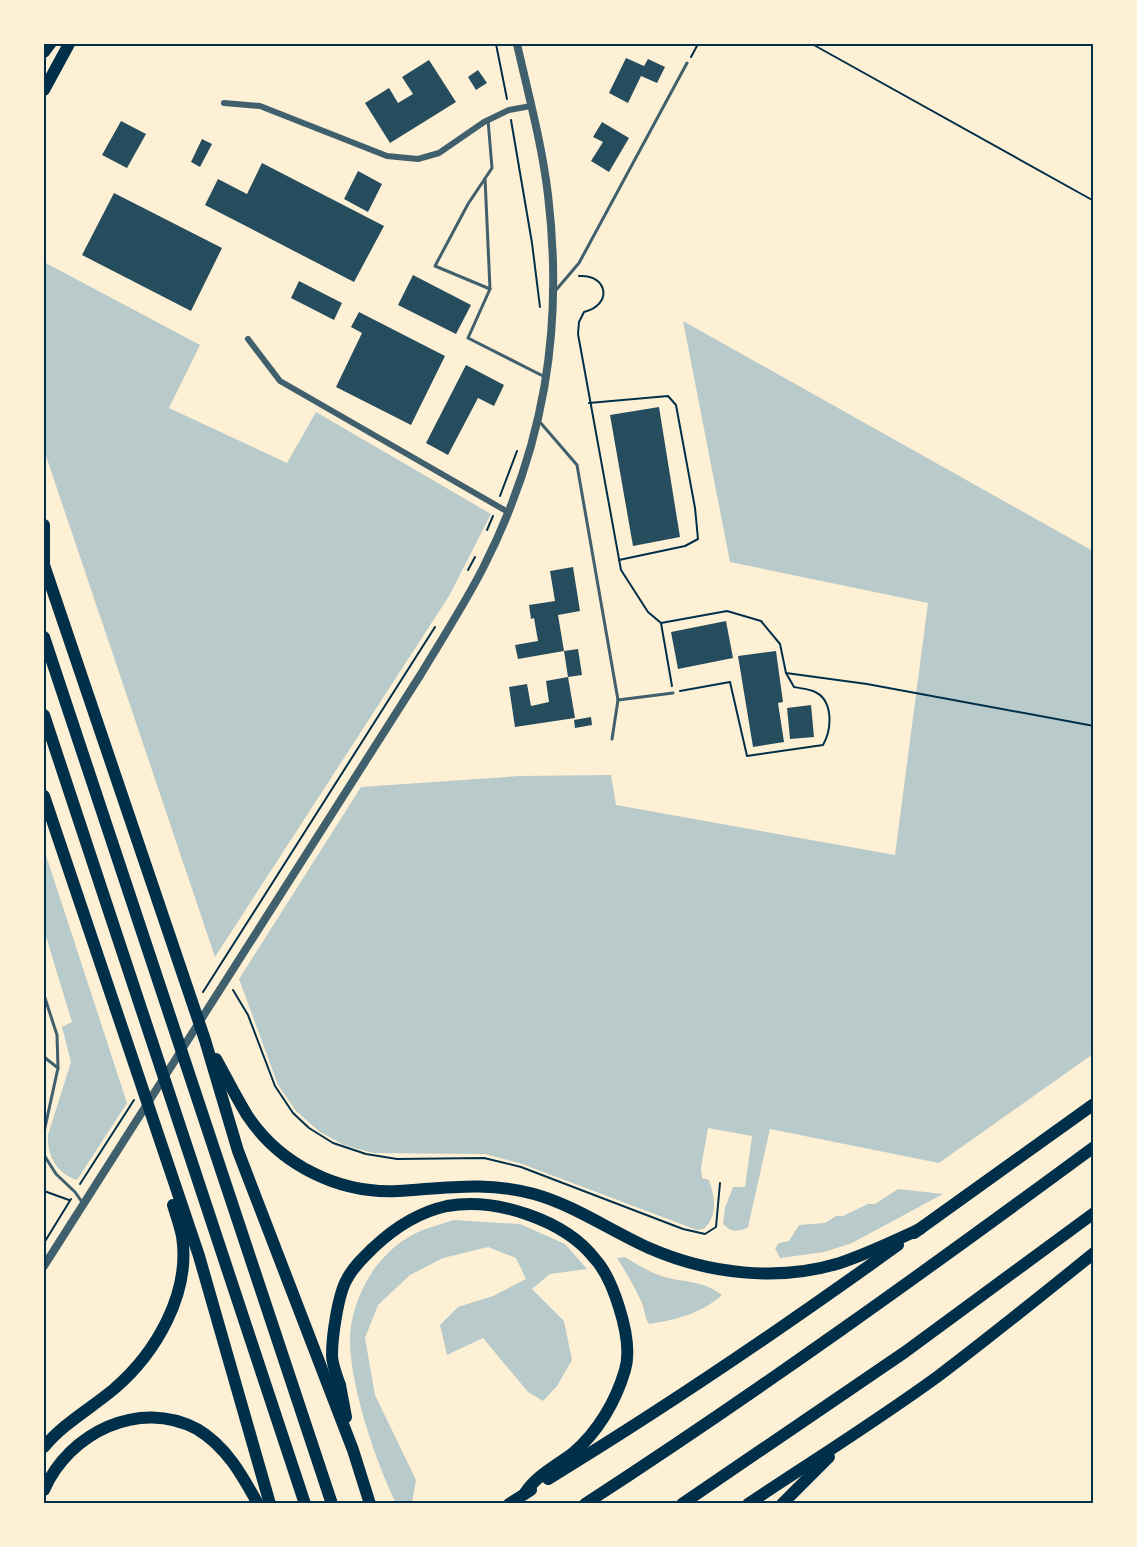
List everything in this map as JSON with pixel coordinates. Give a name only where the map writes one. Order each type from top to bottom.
[{"type":"highway","points":[[44,52],[50,44]]},
{"type":"highway","points":[[44,90],[69,44]]},
{"type":"highway","points":[[44,525],[44,565],[206,1040],[238,1151],[353,1450],[370,1503]]},
{"type":"highway","points":[[44,637],[332,1503]]},
{"type":"highway","points":[[44,715],[305,1503]]},
{"type":"highway","points":[[44,796],[199,1256],[270,1503]]},
{"type":"highway","points":[[206,1040],[248,1116],[278,1152],[299,1166],[346,1186],[397,1191],[467,1185],[497,1186],[535,1194],[668,1255],[704,1266],[753,1274],[811,1269],[841,1263],[920,1229]]},
{"type":"highway","points":[[509,1503],[604,1445],[787,1324],[1094,1104]]},
{"type":"highway","points":[[585,1503],[683,1440],[839,1332],[1094,1147]]},
{"type":"highway","points":[[44,1447],[55,1434],[131,1374],[146,1356],[167,1320],[176,1299],[183,1260],[182,1236],[169,1195],[168,1168]]},
{"type":"highway","points":[[353,1450],[332,1357],[335,1323],[346,1281],[360,1260],[385,1237],[418,1216],[447,1206],[472,1204],[523,1213],[557,1227],[576,1239],[596,1259],[614,1290],[626,1329],[626,1367],[613,1403],[596,1428],[574,1452],[533,1481],[525,1493]]},
{"type":"highway","points":[[682,1503],[905,1352],[1094,1213]]},
{"type":"highway","points":[[748,1503],[852,1436],[936,1377],[1094,1252]]},
{"type":"highway","points":[[44,1490],[69,1453],[104,1428],[123,1420],[144,1417],[166,1418],[197,1430],[222,1448],[242,1474],[258,1503]]},
{"type":"highway","points":[[782,1503],[852,1436]]},
{"type":"street","points":[[44,1266],[343,797],[470,592],[493,548],[508,512],[539,420],[547,378],[555,292],[548,191],[517,44]]},
{"type":"street","points":[[224,104],[260,106],[387,156],[418,159],[440,153],[488,120],[509,110],[531,106]]},
{"type":"street","points":[[248,339],[280,381],[508,512]]},
{"type":"lane","points":[[555,292],[579,262],[687,63]]},
{"type":"lane","points":[[488,120],[492,168],[468,204],[435,266],[490,289]]},
{"type":"lane","points":[[485,178],[490,289],[468,338],[547,378]]},
{"type":"lane","points":[[539,420],[577,465],[618,700],[612,739]]},
{"type":"lane","points":[[618,700],[673,693]]},
{"type":"lane","points":[[44,995],[57,1035],[58,1068],[44,1132]]},
{"type":"lane","points":[[44,1057],[58,1068]]},
{"type":"lane","points":[[44,1155],[56,1174],[75,1192],[83,1204]]},
{"type":"path","points":[[496,44],[532,243],[540,307]]},
{"type":"path","points":[[687,63],[698,44]]},
{"type":"path","points":[[812,44],[1094,201]]},
{"type":"path","points":[[576,277],[589,275],[598,281],[604,290],[603,301],[594,310],[584,312],[579,322],[578,334],[589,403],[621,570],[648,612],[661,623],[673,693],[730,682],[747,756],[823,745],[829,734],[830,716],[823,700],[815,691],[794,687],[786,673],[780,644],[761,621],[728,612],[661,623]]},
{"type":"path","points":[[589,403],[668,396],[676,405],[695,508],[698,539],[685,546],[619,560]]},
{"type":"path","points":[[484,538],[520,442]]},
{"type":"path","points":[[464,578],[479,548]]},
{"type":"path","points":[[332,790],[436,626]]},
{"type":"path","points":[[786,673],[867,684],[1094,726]]},
{"type":"path","points":[[225,981],[231,986],[248,1015],[275,1086],[293,1113],[309,1128],[333,1143],[366,1154],[397,1159],[484,1158],[511,1164],[683,1229],[705,1234],[716,1227],[720,1183]]},
{"type":"path","points":[[44,1191],[83,1204]]},
{"type":"shaded area","points":[[44,262],[200,345],[169,408],[287,463],[316,412],[491,514],[449,596],[215,957],[44,450]]},
{"type":"shaded area","points":[[683,321],[1093,551],[1093,1054],[939,1163],[770,1129],[748,1227],[738,1231],[729,1229],[723,1224],[725,1208],[733,1187],[745,1187],[752,1136],[708,1128],[701,1168],[702,1178],[709,1180],[714,1206],[712,1218],[708,1224],[704,1229],[697,1230],[522,1164],[485,1154],[373,1153],[344,1145],[320,1132],[296,1111],[278,1085],[239,979],[361,787],[520,776],[611,775],[616,805],[895,855],[928,603],[730,562]]},
{"type":"shaded area","points":[[44,849],[127,1103],[77,1180],[64,1173],[55,1163],[48,1143],[48,1135],[71,1062],[62,1027],[72,1022],[44,930]]},
{"type":"shaded area","points":[[898,1189],[943,1194],[852,1243],[824,1252],[780,1258],[775,1248],[779,1243],[789,1241],[799,1225],[825,1223],[836,1216],[843,1216],[868,1204],[875,1204]]},
{"type":"shaded area","points":[[453,1220],[520,1224],[565,1244],[587,1269],[550,1274],[532,1289],[564,1321],[572,1360],[557,1386],[543,1401],[528,1392],[483,1338],[447,1355],[440,1325],[458,1307],[493,1296],[526,1279],[516,1258],[488,1247],[443,1258],[410,1275],[378,1305],[365,1338],[375,1395],[416,1480],[412,1503],[396,1503],[363,1416],[352,1367],[351,1326],[364,1285],[380,1261],[401,1242],[418,1232]]},
{"type":"shaded area","points":[[625,1257],[660,1276],[704,1285],[722,1295],[706,1307],[688,1315],[649,1324],[638,1295],[617,1258]]},
{"type":"building","points":[[626,58],[644,66],[648,59],[665,67],[657,83],[641,76],[628,103],[609,93]]},
{"type":"building","points":[[429,60],[456,102],[390,143],[365,103],[389,88],[398,103],[413,94],[402,77]]},
{"type":"building","points":[[478,70],[487,83],[476,90],[468,77]]},
{"type":"building","points":[[121,121],[146,134],[127,168],[102,155]]},
{"type":"building","points":[[602,122],[629,138],[609,172],[591,161],[603,142],[593,137]]},
{"type":"building","points":[[202,139],[212,144],[200,167],[191,162]]},
{"type":"building","points":[[262,163],[384,226],[354,282],[205,205],[218,179],[247,194]]},
{"type":"building","points":[[358,171],[382,184],[368,212],[344,199]]},
{"type":"building","points":[[114,193],[222,248],[191,311],[82,255]]},
{"type":"building","points":[[413,275],[471,305],[456,334],[398,305]]},
{"type":"building","points":[[299,281],[342,303],[334,320],[291,298]]},
{"type":"building","points":[[359,312],[445,356],[411,425],[336,387],[362,333],[351,327]]},
{"type":"building","points":[[466,365],[504,385],[494,406],[478,398],[448,455],[426,443]]},
{"type":"building","points":[[659,407],[680,537],[633,546],[610,415]]},
{"type":"building","points":[[573,567],[580,611],[558,615],[564,651],[518,659],[515,645],[538,641],[529,605],[555,601],[550,571]]},
{"type":"building","points":[[726,621],[733,658],[678,669],[671,632]]},
{"type":"building","points":[[578,649],[582,675],[568,677],[564,651]]},
{"type":"building","points":[[776,651],[783,702],[778,703],[784,742],[753,747],[738,656]]},
{"type":"building","points":[[568,677],[575,718],[515,727],[509,687],[527,684],[531,706],[549,702],[546,681]]},
{"type":"building","points":[[811,705],[814,737],[790,739],[787,708]]},
{"type":"building","points":[[591,717],[592,725],[575,728],[574,720]]}]
